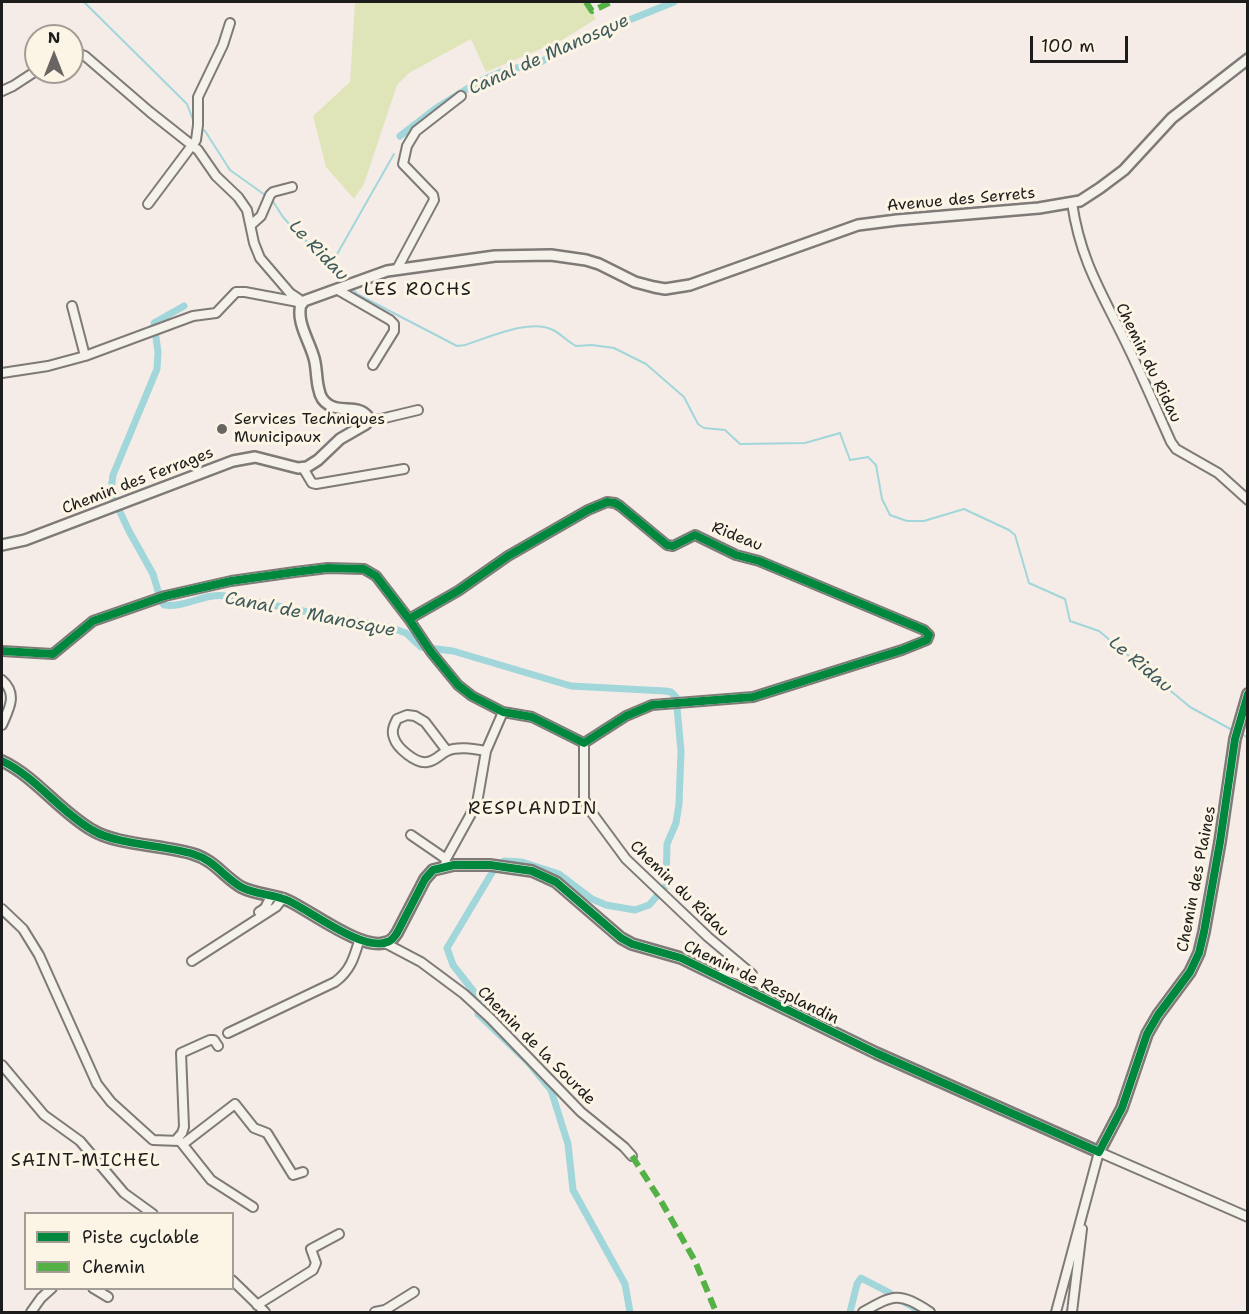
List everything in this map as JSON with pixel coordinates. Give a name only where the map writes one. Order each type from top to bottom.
[{"type":"street","points":[[148,204],[193,145],[198,129],[198,97],[223,45],[230,23]]},
{"type":"street","points":[[84,56],[159,120],[193,145],[216,177],[248,210],[254,243],[260,258],[300,302]]},
{"type":"street","name":"Avenue des Serrets","points":[[300,302],[387,271],[495,256],[551,255],[586,260],[635,282],[665,289],[685,287],[858,225],[1072,203],[1095,192],[1124,170],[1172,118],[1248,59]]},
{"type":"street","points":[[2,91],[24,79]]},
{"type":"street","points":[[397,270],[435,200],[433,195],[403,164],[407,146],[416,131],[460,96]]},
{"type":"street","points":[[251,225],[261,216],[273,192],[292,187]]},
{"type":"street","name":"Chemin du Ridau","points":[[1072,203],[1077,235],[1090,273],[1128,347],[1171,442],[1176,449],[1218,473],[1248,500]]},
{"type":"street","points":[[345,287],[394,324],[394,331],[373,365]]},
{"type":"street","points":[[2,373],[48,366],[85,356],[195,315],[218,312],[234,293],[240,291],[300,302]]},
{"type":"street","points":[[300,302],[299,315],[313,356],[319,391],[330,405],[336,408],[358,410],[368,417],[368,422]]},
{"type":"street","points":[[72,306],[85,356]]},
{"type":"street","points":[[404,469],[316,484],[312,483],[303,468],[312,465],[340,439],[368,422],[418,410]]},
{"type":"street","name":"Chemin des Ferrages","points":[[2,545],[25,540],[243,458],[255,457],[303,468]]},
{"type":"street","name":"Rideau","points":[[409,619],[458,591],[508,556],[564,523],[593,507],[611,502],[620,506],[667,545],[675,545],[695,535],[736,555],[759,561],[928,633],[928,638],[922,643],[746,698],[655,704],[640,710],[584,743]]},
{"type":"street","points":[[2,651],[53,654],[93,621],[165,596],[262,576],[353,567],[372,572],[458,685],[472,696],[503,712],[532,717],[584,743]]},
{"type":"street","points":[[2,680],[9,688],[12,701],[2,725]]},
{"type":"street","name":"Chemin des Plaines","points":[[1099,1152],[1122,1108],[1147,1034],[1190,972],[1199,953],[1220,842],[1237,732],[1248,694]]},
{"type":"street","points":[[2,761],[24,775],[92,831],[107,837],[198,856],[213,864],[241,887],[283,898],[359,940],[372,944],[385,943],[397,933],[426,877],[445,862],[477,803],[486,751],[503,712]]},
{"type":"street","points":[[447,751],[419,718],[403,715],[396,722],[393,730],[395,740],[416,760],[422,762],[430,762],[447,751],[470,748],[486,751]]},
{"type":"street","name":"Chemin du Ridau","points":[[584,743],[583,791],[586,803],[626,859],[708,938],[752,974],[748,978],[725,971],[719,977]]},
{"type":"street","points":[[411,835],[445,862]]},
{"type":"street","name":"Chemin de Resplandin","points":[[445,862],[498,866],[532,872],[556,882],[621,938],[632,944],[681,958],[876,1053],[1099,1152]]},
{"type":"street","points":[[222,936],[265,908],[271,896]]},
{"type":"street","points":[[192,961],[276,907],[283,898]]},
{"type":"street","points":[[2,909],[23,929],[39,955],[92,1075],[102,1092],[153,1140],[179,1142],[235,1104],[254,1128],[267,1133],[293,1175],[303,1172]]},
{"type":"street","points":[[228,1033],[335,982],[344,975],[352,963],[359,940]]},
{"type":"street","name":"Chemin de la Sourde","points":[[385,943],[431,969],[475,1004],[581,1112],[632,1156]]},
{"type":"street","points":[[179,1142],[183,1130],[181,1053],[210,1040],[214,1040],[218,1046]]},
{"type":"street","points":[[2,1065],[44,1115],[80,1141],[124,1193],[150,1212]]},
{"type":"street","points":[[179,1142],[206,1176],[253,1207]]},
{"type":"street","points":[[1056,1312],[1099,1152],[1248,1217]]},
{"type":"street","points":[[1072,1312],[1083,1213]]},
{"type":"street","points":[[257,1305],[313,1270],[316,1263],[311,1249],[339,1234]]},
{"type":"street","points":[[234,1282],[265,1312]]},
{"type":"street","points":[[31,1312],[50,1290]]},
{"type":"street","points":[[96,1290],[108,1297]]},
{"type":"street","points":[[375,1312],[385,1310],[414,1292]]},
{"type":"street","points":[[863,1312],[888,1299],[898,1297],[909,1299],[930,1312]]},
{"type":"green space","points":[[355,2],[586,2],[596,19],[562,40],[486,72],[471,39],[409,73],[397,85],[364,184],[354,199],[326,167],[313,116],[350,82]]},
{"type":"waterway","name":"Le Ridau","points":[[84,2],[187,104],[195,125]]},
{"type":"waterway","name":"Canal de Manosque","points":[[400,136],[435,109],[478,82],[501,72],[541,62],[572,43],[674,2]]},
{"type":"waterway","name":"Le Ridau","points":[[199,128],[205,131],[230,170],[272,200],[299,235],[332,263],[346,282]]},
{"type":"waterway","points":[[332,263],[394,154]]},
{"type":"waterway","name":"Le Ridau","points":[[350,286],[357,294],[457,346],[509,330],[533,326],[553,330],[576,346],[592,345],[614,348],[646,364],[684,397],[698,424],[704,428],[725,430],[740,444],[805,443],[840,433],[850,460],[868,457],[876,465],[882,499],[890,515],[907,521],[924,521],[964,509],[1009,530],[1015,535],[1029,583],[1065,599],[1070,621],[1099,631],[1190,707],[1234,731]]},
{"type":"waterway","name":"Canal de Manosque","points":[[184,306],[154,323],[158,352],[157,369],[113,475],[111,490],[129,531],[153,574],[164,605],[225,596],[392,628],[406,633],[421,647],[453,651],[571,686],[665,691],[671,692],[676,697],[681,751],[679,804],[676,823],[667,844],[666,886],[649,905],[635,910],[606,905],[592,899],[559,874],[522,862],[504,861],[493,871],[447,948],[453,965],[478,997],[478,1014],[528,1062],[551,1090],[568,1144],[573,1190],[625,1284],[630,1312]]},
{"type":"waterway","name":"Le Ridau","points":[[1240,733],[1248,738]]},
{"type":"waterway","points":[[850,1312],[857,1284],[861,1278],[890,1293]]},
{"type":"waterway","points":[[902,1301],[922,1312]]},
{"type":"marked path","points":[[586,2],[592,11],[611,2]]},
{"type":"marked path","points":[[632,1156],[695,1261],[716,1312]]},
{"type":"cycle path","points":[[2,651],[53,654],[93,621],[165,596],[231,581],[328,568],[364,569],[376,576],[458,685],[472,696],[503,712],[532,717],[584,743],[626,716],[652,705],[753,697],[902,650],[927,640],[929,635],[924,630],[759,561],[736,555],[695,535],[673,546],[667,545],[620,506],[607,502],[588,510],[508,556],[458,591],[409,619]]},
{"type":"cycle path","points":[[2,761],[26,776],[80,822],[102,835],[193,854],[213,864],[241,887],[289,901],[352,936],[377,944],[393,939],[425,879],[433,870],[454,865],[490,865],[532,871],[556,882],[621,938],[632,944],[681,958],[876,1053],[1099,1152],[1122,1108],[1147,1034],[1190,972],[1199,953],[1220,842],[1235,739],[1248,694]]},
{"type":"place","name":"Services Techniques Municipaux","points":[[222,429]]},
{"type":"district","name":"LES ROCHS","points":[[418,290]]},
{"type":"district","name":"RESPLANDIN","points":[[533,809]]},
{"type":"district","name":"SAINT-MICHEL","points":[[86,1161]]}]
